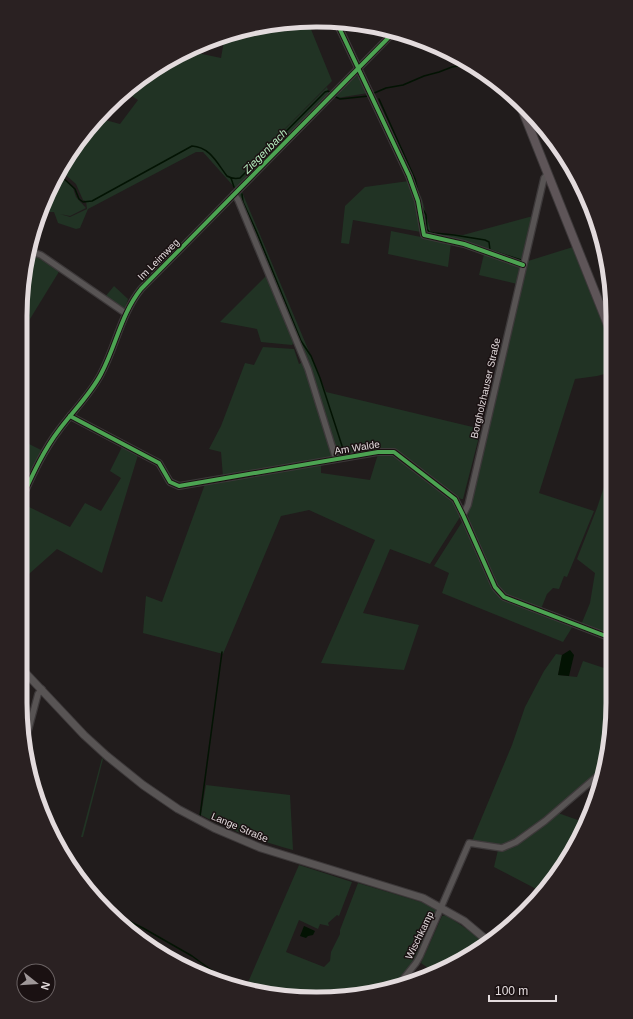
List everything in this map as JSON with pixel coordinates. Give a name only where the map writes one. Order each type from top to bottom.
[{"type":"main road","points":[[525,116],[606,319]]},
{"type":"street","points":[[340,28],[409,176],[418,202],[424,235],[464,244],[523,265]]},
{"type":"street","name":"Im Leimweg","points":[[27,488],[46,450],[59,430],[92,390],[101,375],[125,313],[132,300],[141,289],[389,37]]},
{"type":"street","name":"Borgholzhauser Straße","points":[[463,515],[468,505],[544,178],[548,174]]},
{"type":"street","points":[[234,194],[238,200],[308,369],[336,459]]},
{"type":"street","points":[[35,253],[41,255],[125,313]]},
{"type":"street","name":"Am Walde","points":[[70,416],[159,463],[170,482],[179,486],[378,452],[394,452],[454,499],[463,515],[495,587],[504,597],[606,636]]},
{"type":"street","name":"Lange Straße","points":[[27,674],[84,735],[143,785],[184,812],[214,828],[261,848],[423,898],[442,907],[464,921],[484,938]]},
{"type":"street","points":[[28,730],[38,694],[42,689]]},
{"type":"street","name":"Wischkamp","points":[[403,979],[416,963],[469,843],[502,848],[516,842],[545,821],[596,777]]},
{"type":"shaded area","points":[[310,27],[332,81],[239,175],[327,87],[329,94],[236,189],[203,152],[196,152],[88,209],[80,228],[76,229],[58,223],[54,212],[47,212],[62,178],[73,188],[76,197],[86,208],[70,216],[60,214],[70,217],[87,209],[86,201],[83,200],[76,184],[65,174],[87,140],[105,120],[120,124],[138,100],[130,95],[156,76],[197,53],[221,58],[224,42],[279,29]]},
{"type":"shaded area","points":[[353,75],[360,77],[368,93],[337,98],[335,96]]},
{"type":"shaded area","points":[[409,181],[417,203],[421,232],[353,220],[349,244],[341,243],[345,206],[365,187]]},
{"type":"shaded area","points":[[242,192],[326,392],[481,429],[463,499],[393,448],[344,455],[223,477],[221,452],[209,449],[221,426],[245,363],[254,365],[263,347],[294,349],[299,364],[307,360],[238,195]]},
{"type":"shaded area","points":[[421,195],[431,233],[463,235],[533,216],[524,260],[521,263],[429,234],[426,232]]},
{"type":"shaded area","points":[[391,231],[451,243],[448,267],[388,254]]},
{"type":"shaded area","points":[[573,247],[606,330],[606,374],[575,379],[539,493],[594,511],[567,577],[564,576],[559,589],[553,588],[547,594],[541,609],[508,596],[496,584],[469,523],[468,513],[528,261]]},
{"type":"shaded area","points":[[34,254],[46,260],[60,270],[27,324],[29,279]]},
{"type":"shaded area","points":[[484,254],[520,266],[517,284],[479,275]]},
{"type":"shaded area","points":[[267,275],[295,341],[292,345],[261,342],[257,329],[220,322]]},
{"type":"shaded area","points":[[114,286],[128,299],[125,308],[119,307],[105,297]]},
{"type":"shaded area","points":[[27,443],[41,450],[27,481]]},
{"type":"shaded area","points":[[122,447],[138,455],[102,573],[57,549],[27,576],[27,506],[70,527],[85,503],[101,511],[121,478],[110,471]]},
{"type":"shaded area","points":[[390,453],[398,456],[450,498],[455,504],[460,517],[430,564],[390,549],[363,613],[419,625],[404,670],[321,663],[375,540],[309,510],[281,516],[223,654],[143,633],[146,596],[162,602],[205,484],[321,464],[321,473],[370,480],[378,454]]},
{"type":"shaded area","points":[[606,481],[606,634],[581,625],[590,603],[595,573],[577,559]]},
{"type":"shaded area","points":[[462,522],[493,589],[497,594],[503,600],[573,626],[563,642],[442,593],[449,573],[434,566]]},
{"type":"shaded area","points":[[570,650],[574,655],[569,676],[558,675],[562,655]]},
{"type":"shaded area","points":[[556,654],[562,655],[558,675],[577,677],[583,661],[606,669],[604,740],[597,773],[514,841],[502,846],[472,841],[512,745],[525,707],[544,671]]},
{"type":"shaded area","points":[[102,758],[103,759],[83,837],[81,837]]},
{"type":"shaded area","points":[[206,785],[290,795],[293,850],[246,835],[201,815]]},
{"type":"shaded area","points":[[558,813],[580,821],[557,863],[537,889],[494,867],[498,850],[514,846],[538,830]]},
{"type":"shaded area","points":[[299,865],[352,882],[339,916],[337,915],[328,923],[329,926],[320,924],[318,929],[299,920],[286,952],[324,967],[330,961],[331,952],[340,934],[340,930],[358,883],[421,902],[436,909],[437,913],[418,956],[400,980],[354,990],[316,992],[279,990],[248,983]]},
{"type":"shaded area","points":[[446,915],[481,940],[445,962],[429,969],[421,963],[442,916]]},
{"type":"shaded area","points":[[304,926],[315,931],[313,935],[306,938],[300,936]]},
{"type":"waterway","name":"Ziegenbach","points":[[372,94],[386,88],[403,85],[424,76],[460,66]]},
{"type":"waterway","name":"Ziegenbach","points":[[63,178],[75,189],[79,199],[83,202],[92,201],[192,146],[204,149],[212,156],[227,176],[230,178],[240,178],[325,92],[328,91],[331,93]]},
{"type":"waterway","name":"Ziegenbach","points":[[334,96],[340,99],[369,96]]},
{"type":"waterway","points":[[379,99],[415,179],[419,196]]},
{"type":"waterway","points":[[231,178],[234,187]]},
{"type":"waterway","points":[[242,194],[243,202],[301,341],[311,356],[320,378],[344,452]]},
{"type":"waterway","points":[[421,205],[426,215],[427,229],[429,232],[485,240],[489,242],[490,250],[521,260]]},
{"type":"waterway","points":[[200,816],[222,652]]},
{"type":"waterway","points":[[125,919],[192,956],[218,975]]},
{"type":"cycle path","points":[[339,28],[409,176],[418,201],[424,235],[464,244],[523,265]]},
{"type":"cycle path","points":[[27,487],[48,446],[87,396],[101,374],[128,309],[141,289],[389,37]]},
{"type":"cycle path","points":[[70,416],[159,463],[170,482],[179,486],[378,452],[394,452],[455,499],[495,587],[504,597],[606,636]]}]
